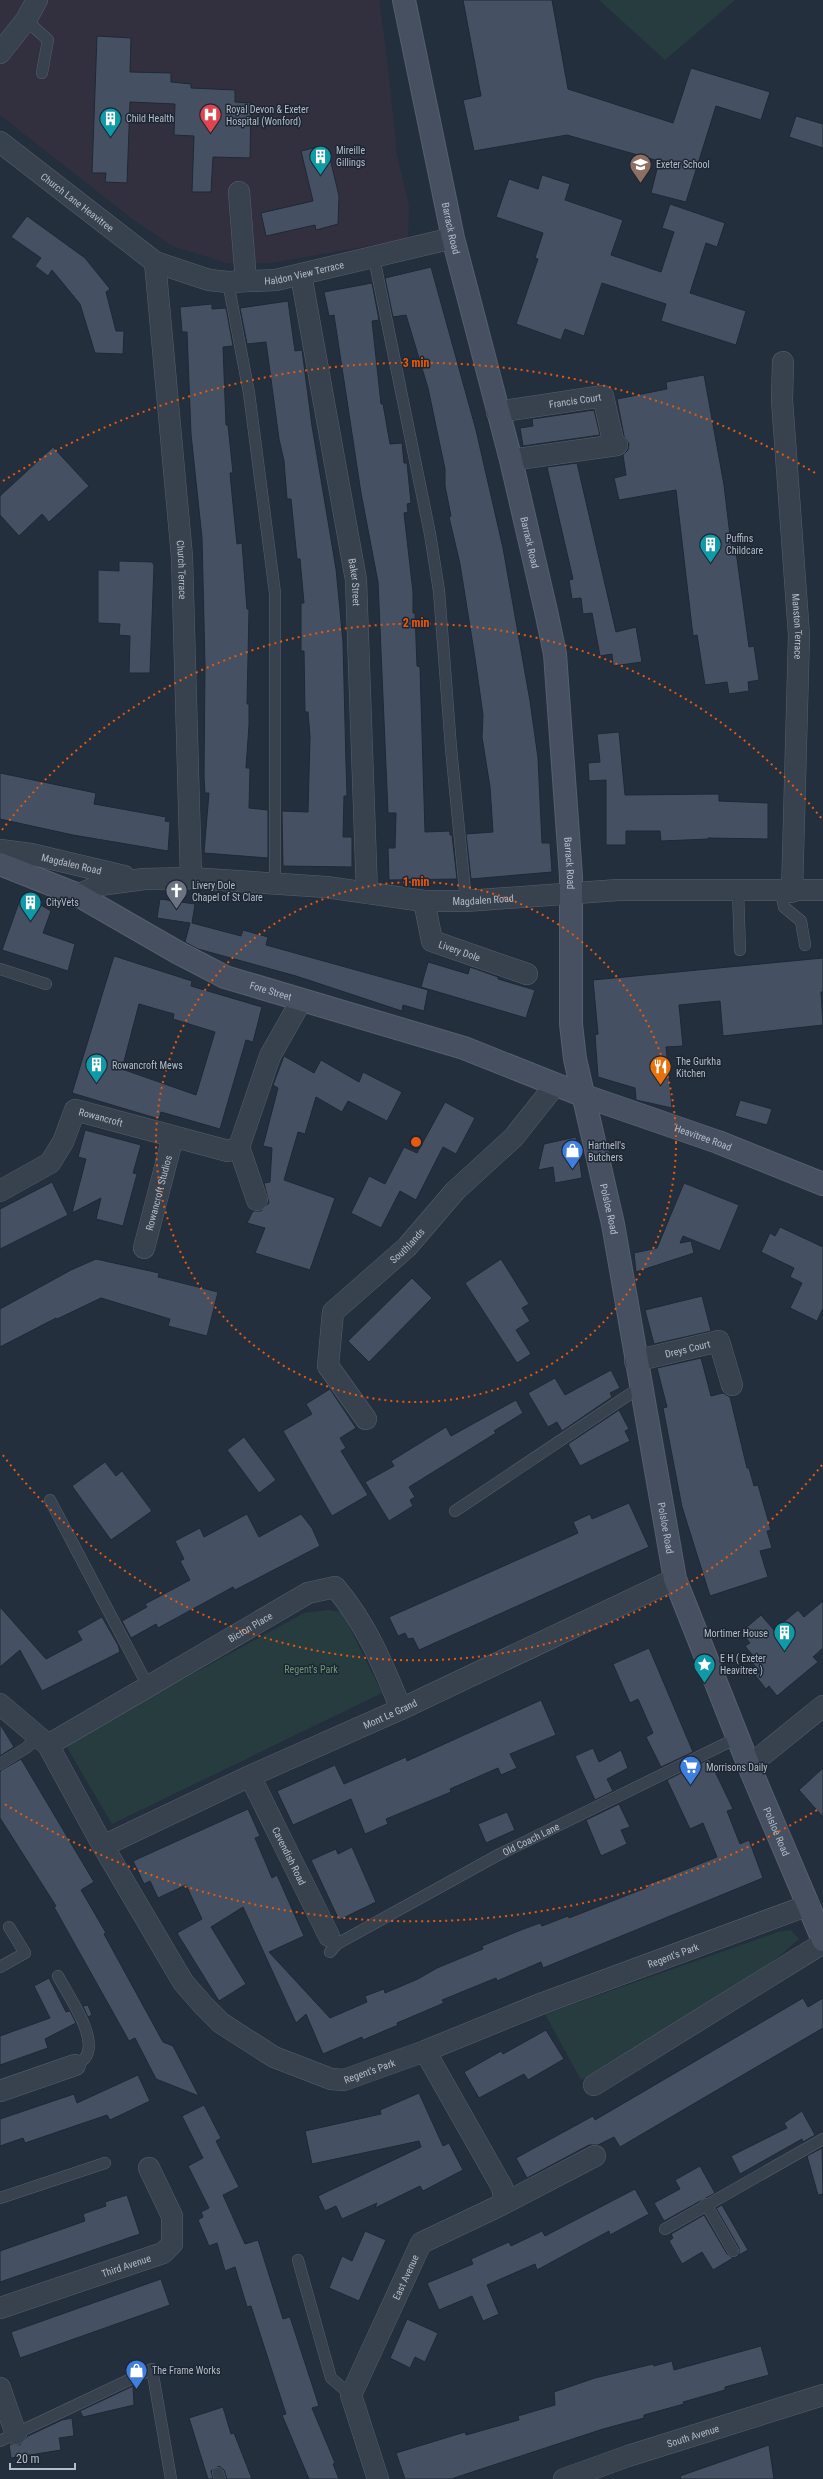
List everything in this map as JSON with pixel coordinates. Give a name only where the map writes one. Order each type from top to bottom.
[{"type":"street","points":[[0,53],[26,20],[37,0]]},
{"type":"street","name":"Barrack Road","points":[[404,0],[453,238],[510,460],[546,611],[554,654],[572,892],[571,1024],[575,1059],[582,1095]]},
{"type":"street","name":"Church Lane Heavitree","points":[[0,142],[155,262]]},
{"type":"street","points":[[237,282],[238,192]]},
{"type":"street","name":"Haldon View Terrace","points":[[155,262],[188,274],[237,282],[276,280],[374,258],[453,238]]},
{"type":"street","name":"Church Terrace","points":[[155,262],[182,557],[191,878]]},
{"type":"street","name":"Baker Street","points":[[301,275],[356,580],[367,893]]},
{"type":"street","name":"Manston Terrace","points":[[783,362],[782,400],[799,635],[787,892]]},
{"type":"street","name":"Francis Court","points":[[497,412],[603,396],[615,445],[510,460]]},
{"type":"street","name":"Magdalen Road","points":[[0,850],[31,854],[105,873],[144,879]]},
{"type":"street","name":"Fore Street","points":[[0,864],[78,895],[177,952],[225,977],[300,1001],[464,1048],[582,1095]]},
{"type":"street","name":"Magdalen Road","points":[[78,895],[100,885],[144,879],[191,878],[275,882],[424,901],[466,901],[572,892],[787,892],[823,890]]},
{"type":"street","name":"Livery Dole","points":[[424,901],[432,941],[527,974]]},
{"type":"street","points":[[257,1200],[239,1147],[270,1056],[300,1001]]},
{"type":"street","name":"Southlands","points":[[366,1419],[328,1366],[333,1312],[407,1247],[455,1191],[514,1137],[556,1084]]},
{"type":"street","name":"Heavitree Road","points":[[582,1095],[718,1142],[823,1184]]},
{"type":"street","name":"Polsloe Road","points":[[582,1095],[595,1140],[613,1224],[635,1361],[642,1386],[675,1579],[739,1737],[749,1766],[823,1941]]},
{"type":"street","name":"Rowancroft","points":[[0,1191],[50,1163],[63,1142],[75,1110],[173,1138],[228,1151],[239,1147]]},
{"type":"street","name":"Rowancroft Studios","points":[[144,1248],[173,1138]]},
{"type":"street","name":"Dreys Court","points":[[635,1361],[719,1341],[732,1385]]},
{"type":"street","name":"Mont Le Grand","points":[[103,1846],[250,1776],[401,1709],[675,1579]]},
{"type":"street","name":"Bicton Place","points":[[44,1741],[148,1686],[308,1593],[335,1587],[352,1607],[378,1654],[401,1709]]},
{"type":"street","points":[[0,1704],[44,1741]]},
{"type":"street","points":[[749,1766],[823,1706]]},
{"type":"street","name":"Regent's Park","points":[[44,1741],[103,1846],[183,1982],[210,2012],[232,2031],[274,2057],[331,2079],[344,2080],[425,2051],[543,2003],[809,1905]]},
{"type":"street","name":"Cavendish Road","points":[[250,1776],[330,1944]]},
{"type":"street","points":[[594,2085],[823,1941]]},
{"type":"street","points":[[425,2051],[502,2188],[505,2202]]},
{"type":"street","points":[[0,2091],[75,2065]]},
{"type":"street","name":"East Avenue","points":[[351,2395],[421,2243],[595,2156]]},
{"type":"street","name":"Third Avenue","points":[[0,2308],[163,2253],[172,2244],[172,2216],[149,2168]]},
{"type":"street","points":[[0,2388],[8,2437]]},
{"type":"street","points":[[351,2395],[378,2479]]},
{"type":"street","name":"South Avenue","points":[[564,2479],[628,2456],[823,2395]]},
{"type":"lane","points":[[26,20],[48,40],[42,72]]},
{"type":"lane","points":[[374,258],[430,534],[439,591],[450,748],[466,901]]},
{"type":"lane","points":[[237,282],[249,393],[275,593],[275,882]]},
{"type":"lane","points":[[738,891],[740,950]]},
{"type":"lane","points":[[787,892],[784,908],[801,921],[805,945]]},
{"type":"lane","points":[[0,970],[46,984]]},
{"type":"lane","points":[[455,1511],[642,1386]]},
{"type":"lane","points":[[50,1500],[148,1686]]},
{"type":"lane","name":"Old Coach Lane","points":[[330,1944],[337,1944],[498,1855],[739,1737]]},
{"type":"lane","points":[[0,1764],[26,1748],[44,1741]]},
{"type":"lane","points":[[0,1967],[25,1953],[9,1927]]},
{"type":"lane","points":[[58,1976],[86,2026],[89,2038],[89,2051],[85,2059],[75,2065]]},
{"type":"lane","points":[[665,2229],[706,2204],[823,2138]]},
{"type":"lane","points":[[0,2198],[105,2164]]},
{"type":"lane","points":[[706,2204],[733,2251]]},
{"type":"lane","points":[[298,2260],[331,2378],[351,2395]]},
{"type":"lane","points":[[8,2437],[152,2369],[171,2479]]},
{"type":"shaded area","name":"Royal Devon & Exeter Hospital (Wonford)","points":[[0,0],[379,0],[387,57],[397,155],[409,206],[408,239],[270,263],[227,263],[172,246],[131,218],[0,115]]},
{"type":"green space","points":[[599,0],[735,0],[665,60]]},
{"type":"green space","name":"Regent's Park","points":[[327,1610],[342,1612],[382,1693],[112,1824],[65,1744],[304,1613]]},
{"type":"green space","points":[[791,1930],[799,1939],[762,1969],[697,2012],[581,2080],[545,2014],[778,1932]]},
{"type":"building","points":[[463,0],[552,0],[568,89],[673,123],[691,68],[770,92],[761,120],[716,106],[686,202],[651,193],[659,161],[567,135],[474,151],[463,100],[481,96]]},
{"type":"building","points":[[97,36],[131,38],[130,72],[171,73],[171,82],[191,84],[191,88],[235,90],[235,102],[251,103],[250,158],[213,157],[211,192],[192,192],[194,136],[174,135],[175,104],[130,102],[127,183],[105,182],[106,173],[92,173]]},
{"type":"building","points":[[796,116],[823,124],[823,148],[789,137]]},
{"type":"building","name":"Mireille Gillings","points":[[318,147],[320,156],[329,154],[339,196],[338,224],[316,230],[315,225],[266,236],[261,213],[313,201],[301,151]]},
{"type":"building","points":[[542,175],[570,184],[565,200],[623,220],[611,255],[661,272],[674,232],[662,228],[670,204],[725,223],[717,247],[706,243],[690,293],[746,311],[736,345],[661,321],[666,304],[602,283],[584,336],[565,329],[561,340],[516,324],[538,259],[535,258],[543,233],[496,217],[509,179],[538,189]]},
{"type":"building","points":[[27,216],[85,258],[110,289],[106,292],[116,331],[124,331],[123,354],[95,353],[80,304],[52,270],[48,276],[35,266],[41,258],[11,237]]},
{"type":"building","points":[[431,267],[476,430],[503,548],[530,701],[538,758],[542,843],[550,843],[552,872],[471,879],[466,834],[493,832],[490,787],[482,737],[483,715],[475,658],[460,564],[449,517],[451,516],[445,486],[445,469],[428,388],[406,315],[393,317],[385,278]]},
{"type":"building","points":[[372,283],[379,320],[372,321],[381,404],[383,404],[390,444],[402,443],[404,463],[407,463],[411,503],[407,504],[408,512],[404,513],[413,592],[413,613],[415,613],[417,666],[420,667],[425,832],[450,831],[450,835],[452,835],[457,879],[389,880],[388,848],[395,848],[396,813],[388,813],[378,582],[361,493],[334,315],[329,316],[324,292]]},
{"type":"building","points":[[288,301],[295,351],[302,350],[312,426],[336,569],[343,642],[347,796],[344,796],[343,837],[352,837],[352,867],[283,866],[282,811],[308,812],[310,737],[308,712],[305,712],[304,651],[301,651],[301,603],[304,603],[300,559],[297,559],[291,499],[287,499],[284,461],[279,439],[266,342],[247,344],[240,308]]},
{"type":"building","points":[[212,304],[212,309],[226,308],[233,346],[223,347],[226,425],[228,425],[233,473],[230,473],[232,494],[237,544],[242,543],[247,609],[249,609],[247,704],[249,704],[249,725],[246,768],[250,768],[249,808],[268,810],[268,858],[204,853],[209,793],[205,793],[204,777],[205,666],[202,538],[191,434],[187,332],[182,332],[180,307]]},
{"type":"building","points":[[704,375],[724,485],[731,544],[735,544],[749,647],[754,646],[759,680],[748,682],[749,691],[729,694],[727,682],[705,685],[697,635],[693,636],[676,490],[619,500],[614,478],[626,475],[623,455],[628,450],[629,444],[624,436],[617,399],[667,389],[666,382]]},
{"type":"building","points":[[594,410],[600,435],[523,446],[520,428],[533,426],[532,419]]},
{"type":"building","points":[[53,447],[89,486],[49,522],[42,514],[19,536],[0,515],[0,496]]},
{"type":"building","points":[[577,463],[616,632],[636,627],[642,662],[613,666],[612,654],[600,656],[592,613],[583,614],[581,598],[572,599],[569,580],[573,579],[547,467]]},
{"type":"building","points":[[119,561],[152,562],[154,565],[150,673],[129,673],[130,636],[119,635],[120,624],[98,623],[98,570],[119,571]]},
{"type":"building","points":[[619,732],[625,795],[719,794],[719,801],[768,803],[768,839],[708,838],[661,841],[660,831],[626,831],[626,845],[606,845],[606,780],[589,781],[588,763],[600,762],[597,734]]},
{"type":"building","points":[[0,773],[96,793],[94,804],[166,817],[165,821],[170,822],[168,851],[73,835],[0,819]]},
{"type":"building","name":"CityVets","points":[[22,894],[51,911],[43,933],[75,944],[68,971],[2,950]]},
{"type":"building","points":[[160,899],[195,904],[192,923],[241,936],[243,930],[268,937],[266,945],[428,990],[424,1011],[403,1005],[402,1011],[296,976],[198,949],[185,942],[190,923],[157,918]]},
{"type":"building","points":[[114,956],[192,981],[191,986],[262,1007],[253,1042],[246,1040],[220,1129],[161,1112],[159,1119],[72,1093]],"holes":[[[139,1004],[174,1014],[173,1019],[215,1032],[196,1095],[122,1069]]]},
{"type":"building","points":[[823,958],[823,992],[821,992],[823,1025],[723,1036],[720,1001],[679,1005],[683,1046],[666,1047],[672,1108],[636,1100],[635,1088],[598,1077],[595,1035],[598,1034],[593,980]]},
{"type":"building","points":[[428,962],[468,974],[470,967],[498,977],[498,979],[535,990],[526,1018],[421,987]]},
{"type":"building","points":[[284,1056],[314,1073],[321,1060],[359,1082],[363,1072],[402,1092],[387,1121],[348,1101],[342,1112],[316,1097],[305,1134],[298,1132],[284,1180],[335,1198],[310,1270],[255,1253],[265,1228],[247,1223],[253,1211],[261,1211],[269,1203],[264,1183],[270,1182],[272,1148],[263,1146],[278,1088],[273,1085]]},
{"type":"building","points":[[740,1100],[772,1109],[767,1125],[735,1116]]},
{"type":"building","points":[[445,1102],[475,1118],[456,1154],[443,1147],[416,1200],[400,1191],[381,1228],[351,1213],[369,1176],[385,1184],[404,1147],[417,1153]]},
{"type":"building","points":[[85,1130],[141,1145],[133,1173],[137,1174],[123,1226],[96,1219],[101,1198],[72,1213],[86,1159],[78,1157]]},
{"type":"building","points":[[576,1137],[582,1178],[555,1183],[553,1167],[538,1170],[544,1144]]},
{"type":"building","points":[[52,1182],[68,1215],[0,1249],[0,1209]]},
{"type":"building","points":[[684,1183],[739,1205],[720,1251],[683,1236],[680,1243],[691,1241],[694,1253],[636,1272],[634,1253],[657,1248]]},
{"type":"building","points":[[780,1227],[823,1247],[823,1308],[817,1321],[790,1308],[802,1283],[790,1277],[794,1268],[761,1252],[770,1233],[775,1236]]},
{"type":"building","points":[[96,1259],[159,1273],[158,1277],[218,1292],[207,1336],[168,1326],[170,1319],[101,1298],[57,1319],[56,1318],[0,1347],[0,1309],[71,1270]]},
{"type":"building","points":[[501,1259],[529,1304],[522,1308],[530,1321],[516,1330],[531,1354],[517,1363],[465,1283]]},
{"type":"building","points":[[412,1278],[432,1298],[369,1362],[348,1341]]},
{"type":"building","points":[[702,1296],[711,1331],[654,1344],[645,1310]]},
{"type":"building","points":[[701,1358],[711,1396],[723,1393],[730,1397],[747,1468],[749,1468],[754,1486],[758,1485],[771,1530],[767,1531],[772,1548],[760,1551],[768,1577],[710,1596],[682,1507],[663,1408],[667,1407],[657,1368]]},
{"type":"building","points":[[611,1370],[620,1388],[610,1393],[612,1397],[562,1431],[557,1422],[548,1427],[528,1393],[555,1378],[565,1395]]},
{"type":"building","points":[[330,1389],[356,1428],[340,1438],[346,1448],[341,1451],[368,1495],[332,1516],[283,1431],[312,1414],[306,1404]]},
{"type":"building","points":[[516,1400],[523,1413],[494,1431],[496,1433],[409,1487],[415,1497],[410,1500],[413,1506],[389,1521],[365,1482],[394,1466],[391,1461],[446,1427],[451,1436]]},
{"type":"building","points":[[619,1410],[629,1429],[625,1431],[630,1441],[580,1466],[568,1444]]},
{"type":"building","points":[[244,1437],[276,1480],[259,1493],[227,1450]]},
{"type":"building","points":[[105,1462],[116,1476],[122,1471],[152,1511],[111,1540],[72,1486]]},
{"type":"building","points":[[629,1503],[649,1547],[419,1650],[413,1638],[408,1639],[405,1633],[398,1636],[389,1617],[578,1533],[573,1522],[590,1514],[592,1519]]},
{"type":"building","points":[[247,1514],[259,1537],[301,1514],[312,1528],[320,1546],[235,1590],[233,1587],[158,1628],[156,1624],[131,1638],[122,1621],[147,1607],[145,1604],[190,1580],[180,1561],[184,1559],[175,1541],[200,1528],[204,1537]]},
{"type":"building","name":"Mortimer House","points":[[823,1601],[823,1648],[813,1657],[818,1662],[777,1696],[769,1686],[766,1689],[755,1675],[760,1672],[750,1660],[754,1657],[745,1646],[750,1643],[741,1632],[761,1615],[774,1630],[798,1610],[804,1617]]},
{"type":"building","points":[[0,1607],[46,1659],[82,1640],[77,1631],[102,1617],[118,1645],[120,1652],[42,1691],[20,1650],[0,1667]]},
{"type":"building","points":[[649,1648],[693,1752],[661,1767],[646,1737],[653,1733],[638,1699],[630,1703],[613,1664]]},
{"type":"building","points":[[541,1700],[556,1735],[510,1754],[517,1768],[501,1775],[498,1768],[450,1789],[451,1792],[386,1819],[388,1824],[365,1834],[351,1799],[293,1825],[277,1791],[335,1765],[344,1784],[406,1757],[407,1761]]},
{"type":"building","points":[[0,1724],[14,1747],[0,1756]]},
{"type":"building","points":[[593,1748],[599,1762],[621,1750],[628,1768],[607,1779],[613,1791],[595,1800],[575,1756]]},
{"type":"building","points":[[21,1759],[94,1882],[81,1890],[106,1933],[104,1934],[163,2042],[173,2046],[199,2096],[156,2079],[135,2038],[129,2041],[54,1907],[56,1906],[0,1818],[0,1771]]},
{"type":"building","points":[[709,1759],[733,1809],[727,1811],[740,1844],[749,1840],[763,1878],[543,1968],[541,1962],[497,1981],[496,1978],[442,2000],[444,2003],[397,2023],[398,2025],[363,2040],[362,2037],[323,2054],[306,2014],[296,2023],[243,1907],[211,1927],[246,1984],[219,2001],[177,1933],[202,1919],[186,1885],[158,1898],[150,1881],[144,1884],[133,1861],[248,1809],[260,1836],[255,1838],[272,1878],[277,1875],[304,1936],[269,1952],[330,2018],[367,2002],[365,1996],[384,1989],[385,1993],[418,1979],[437,1968],[483,1949],[482,1946],[540,1923],[542,1926],[568,1916],[569,1918],[648,1887],[647,1885],[717,1857],[703,1823],[690,1829],[667,1780]]},
{"type":"building","points":[[823,1768],[823,1817],[799,1790]]},
{"type":"building","points":[[619,1804],[630,1827],[621,1830],[627,1844],[601,1856],[586,1820]]},
{"type":"building","points":[[507,1812],[515,1830],[486,1843],[478,1824]]},
{"type":"building","points":[[352,1847],[376,1902],[339,1920],[311,1860],[336,1849],[338,1854]]},
{"type":"building","points":[[49,1978],[66,2012],[70,2011],[76,2023],[45,2039],[48,2048],[0,2065],[0,2036],[50,2018],[34,1986]]},
{"type":"building","points":[[803,1998],[808,2007],[823,1998],[823,2028],[620,2147],[614,2137],[598,2145],[589,2145],[527,2178],[516,2158],[593,2116],[595,2120]]},
{"type":"building","points":[[88,2005],[92,2015],[88,2017],[83,2006]]},
{"type":"building","points":[[546,2030],[564,2059],[528,2080],[524,2074],[479,2098],[464,2072],[501,2051],[503,2054]]},
{"type":"building","points":[[138,2075],[150,2101],[110,2120],[107,2115],[25,2143],[23,2138],[0,2146],[0,2119],[74,2094],[77,2103]]},
{"type":"building","points":[[419,2093],[443,2146],[449,2143],[463,2170],[423,2191],[420,2186],[375,2208],[377,2203],[342,2219],[336,2206],[325,2211],[318,2196],[421,2147],[419,2141],[312,2164],[305,2131],[381,2114],[380,2110]]},
{"type":"building","points":[[204,2105],[221,2138],[216,2141],[239,2187],[223,2195],[245,2244],[258,2240],[283,2319],[290,2317],[319,2406],[312,2408],[335,2463],[333,2464],[339,2479],[309,2479],[282,2415],[286,2414],[251,2306],[247,2307],[235,2267],[225,2271],[217,2243],[209,2246],[198,2220],[203,2217],[201,2212],[209,2208],[188,2166],[203,2158],[182,2116]]},
{"type":"building","points":[[802,2111],[815,2135],[803,2142],[802,2139],[740,2174],[731,2156],[787,2128],[784,2123]]},
{"type":"building","points":[[822,2148],[823,2194],[818,2195],[807,2156]]},
{"type":"building","points":[[700,2166],[715,2193],[664,2221],[654,2203],[680,2189],[675,2180]]},
{"type":"building","points":[[635,2189],[649,2214],[610,2235],[609,2231],[537,2270],[535,2264],[487,2285],[499,2314],[483,2321],[472,2296],[439,2310],[427,2283],[473,2264],[471,2259],[509,2242],[511,2246],[542,2231],[545,2236]]},
{"type":"building","points":[[127,2195],[140,2234],[0,2282],[0,2251],[85,2221],[83,2214],[106,2206],[105,2202]]},
{"type":"building","points":[[722,2205],[748,2250],[739,2255],[739,2248],[716,2208]]},
{"type":"building","points":[[704,2215],[727,2254],[733,2258],[713,2270],[702,2252],[682,2264],[669,2241],[673,2238],[671,2234]]},
{"type":"building","points":[[365,2231],[386,2240],[359,2301],[329,2288],[342,2256],[352,2261]]},
{"type":"building","points":[[161,2279],[170,2305],[20,2358],[11,2332]]},
{"type":"building","points":[[407,2319],[438,2333],[425,2362],[415,2357],[410,2368],[390,2358]]},
{"type":"building","points":[[761,2346],[769,2375],[725,2387],[725,2390],[683,2402],[684,2404],[644,2415],[644,2418],[603,2429],[451,2479],[405,2479],[396,2453],[465,2432],[466,2435],[519,2420],[518,2416],[555,2405],[554,2392],[595,2378],[672,2361],[674,2370]]},
{"type":"building","points":[[133,2386],[134,2405],[83,2417],[80,2411]]},
{"type":"building","points":[[223,2407],[231,2434],[234,2433],[252,2479],[227,2479],[224,2470],[219,2466],[211,2471],[213,2479],[208,2479],[189,2418]]},
{"type":"building","points":[[72,2418],[74,2436],[59,2438],[61,2450],[11,2458],[9,2444],[20,2445],[28,2436],[62,2420]]},
{"type":"building","points":[[769,2445],[774,2479],[681,2479],[680,2476]]},
{"type":"place","name":"Royal Devon & Exeter Hospital (Wonford)","points":[[210,134]]},
{"type":"place","name":"Child Health","points":[[111,138]]},
{"type":"place","name":"Mireille Gillings","points":[[320,176]]},
{"type":"place","name":"Exeter School","points":[[641,184]]},
{"type":"place","name":"Puffins Childcare","points":[[711,564]]},
{"type":"place","name":"Livery Dole Chapel of St Clare","points":[[176,910]]},
{"type":"place","name":"CityVets","points":[[30,922]]},
{"type":"place","name":"Rowancroft Mews","points":[[97,1084]]},
{"type":"place","name":"The Gurkha Kitchen","points":[[660,1086]]},
{"type":"place","name":"Hartnell's Butchers","points":[[573,1170]]},
{"type":"place","name":"Mortimer House","points":[[784,1652]]},
{"type":"place","name":"E H ( Exeter Heavitree )","points":[[704,1684]]},
{"type":"place","name":"Morrisons Daily","points":[[690,1786]]},
{"type":"place","name":"The Frame Works","points":[[137,2390]]}]
